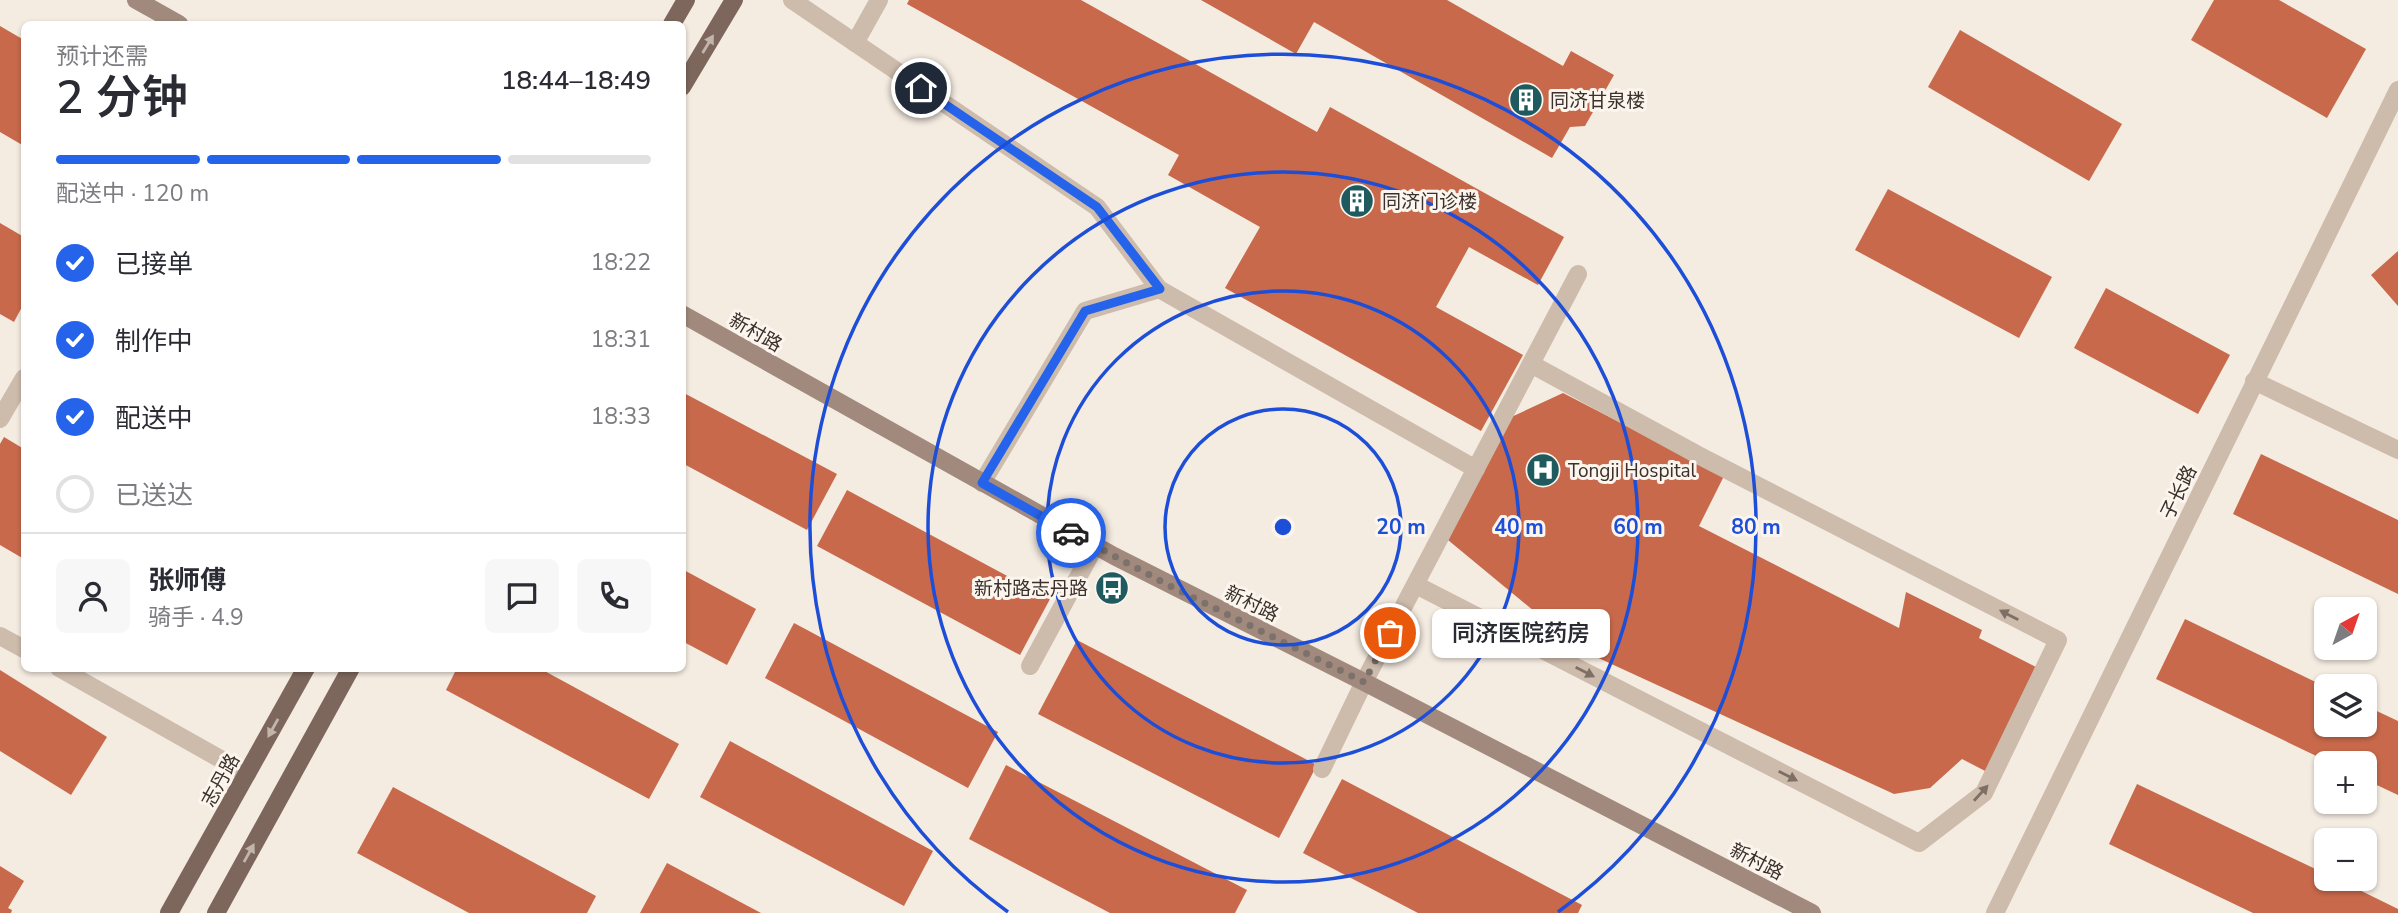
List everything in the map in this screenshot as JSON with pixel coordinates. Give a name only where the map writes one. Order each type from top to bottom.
[{"type":"main road","points":[[136,0],[173,21]]},
{"type":"main road","points":[[674,21],[686,0]]},
{"type":"main road","points":[[686,80],[734,0]]},
{"type":"main road","name":"新村路","points":[[686,316],[1095,546],[1812,913]]},
{"type":"main road","name":"志丹路","points":[[169,913],[304,672]]},
{"type":"main road","points":[[216,913],[349,672]]},
{"type":"street","points":[[792,0],[1097,207],[1160,289],[1476,469]]},
{"type":"street","points":[[855,43],[879,0]]},
{"type":"street","name":"子长路","points":[[1995,913],[2398,90]]},
{"type":"street","points":[[1322,769],[1364,682],[1578,274]]},
{"type":"street","points":[[982,483],[1085,311],[1160,289]]},
{"type":"street","points":[[1416,585],[1919,843],[1984,793],[2058,640],[1709,461],[1531,364]]},
{"type":"street","points":[[2254,382],[2398,450]]},
{"type":"street","points":[[2,412],[21,383]]},
{"type":"street","points":[[1030,666],[1095,546]]},
{"type":"street","points":[[0,636],[21,647]]},
{"type":"street","points":[[66,672],[247,774]]},
{"type":"building","name":"同济门诊楼","points":[[909,0],[1081,0],[1317,132],[1330,107],[1564,237],[1538,285],[1469,247],[1436,307],[1523,355],[1481,431],[1225,288],[1260,227],[1168,175],[1179,155],[907,4]]},
{"type":"building","name":"同济甘泉楼","points":[[1201,0],[1447,0],[1563,66],[1571,51],[1614,75],[1585,126],[1570,127],[1552,158],[1314,22],[1296,54]]},
{"type":"building","points":[[2214,0],[2279,0],[2366,49],[2327,118],[2191,40]]},
{"type":"building","points":[[0,26],[21,38],[21,144],[0,132]]},
{"type":"building","points":[[1960,30],[2122,124],[2089,181],[1928,87]]},
{"type":"building","points":[[1888,189],[2052,277],[2019,338],[1855,250]]},
{"type":"building","points":[[0,223],[21,235],[21,309],[14,322],[0,314]]},
{"type":"building","points":[[2398,251],[2398,306],[2371,275]]},
{"type":"building","points":[[2106,288],[2230,355],[2198,414],[2074,348]]},
{"type":"building","points":[[1563,393],[1724,476],[1699,526],[1899,628],[1906,592],[1982,630],[1979,638],[2040,669],[1989,773],[1962,759],[1930,788],[1894,794],[1581,650],[1448,540],[1507,419]]},
{"type":"building","points":[[686,394],[837,474],[807,530],[686,465]]},
{"type":"building","points":[[4,437],[21,447],[21,557],[0,545],[0,444]]},
{"type":"building","points":[[2261,454],[2398,520],[2398,594],[2233,514]]},
{"type":"building","points":[[847,490],[1050,599],[1020,655],[817,546]]},
{"type":"building","points":[[686,571],[756,609],[727,665],[686,643]]},
{"type":"building","points":[[2185,619],[2314,681],[2314,737],[2377,737],[2377,711],[2398,721],[2398,795],[2377,785],[2377,751],[2314,751],[2314,755],[2156,679]]},
{"type":"building","points":[[794,623],[998,732],[968,788],[765,678]]},
{"type":"building","points":[[1077,640],[1317,765],[1279,838],[1038,714]]},
{"type":"building","points":[[0,670],[107,737],[71,795],[0,751]]},
{"type":"building","points":[[455,672],[546,672],[679,744],[649,799],[446,690]]},
{"type":"building","points":[[730,741],[933,851],[904,906],[700,797]]},
{"type":"building","points":[[1006,765],[1247,890],[1235,913],[1110,913],[969,839]]},
{"type":"building","points":[[1342,779],[1582,905],[1578,913],[1418,913],[1303,853]]},
{"type":"building","points":[[2137,784],[2314,868],[2314,891],[2361,891],[2398,909],[2398,913],[2253,913],[2109,844]]},
{"type":"building","points":[[393,787],[596,896],[587,913],[469,913],[357,853]]},
{"type":"building","points":[[667,863],[761,913],[640,913]]},
{"type":"building","points":[[0,866],[24,881],[8,908],[12,910],[11,913],[0,913]]},
{"type":"way so far","points":[[1071,533],[1174,588],[1364,682],[1390,633]]},
{"type":"place","name":"同济甘泉楼","points":[[1526,100]]},
{"type":"place","name":"同济门诊楼","points":[[1357,201]]},
{"type":"place","name":"Tongji Hospital","points":[[1543,470]]},
{"type":"place","name":"新村路志丹路","points":[[1112,588]]},
{"type":"place","name":"同济医院药房","points":[[1390,633]]},
{"type":"route","points":[[921,88],[1097,207],[1160,289],[1085,311],[982,483],[1071,533]]}]
